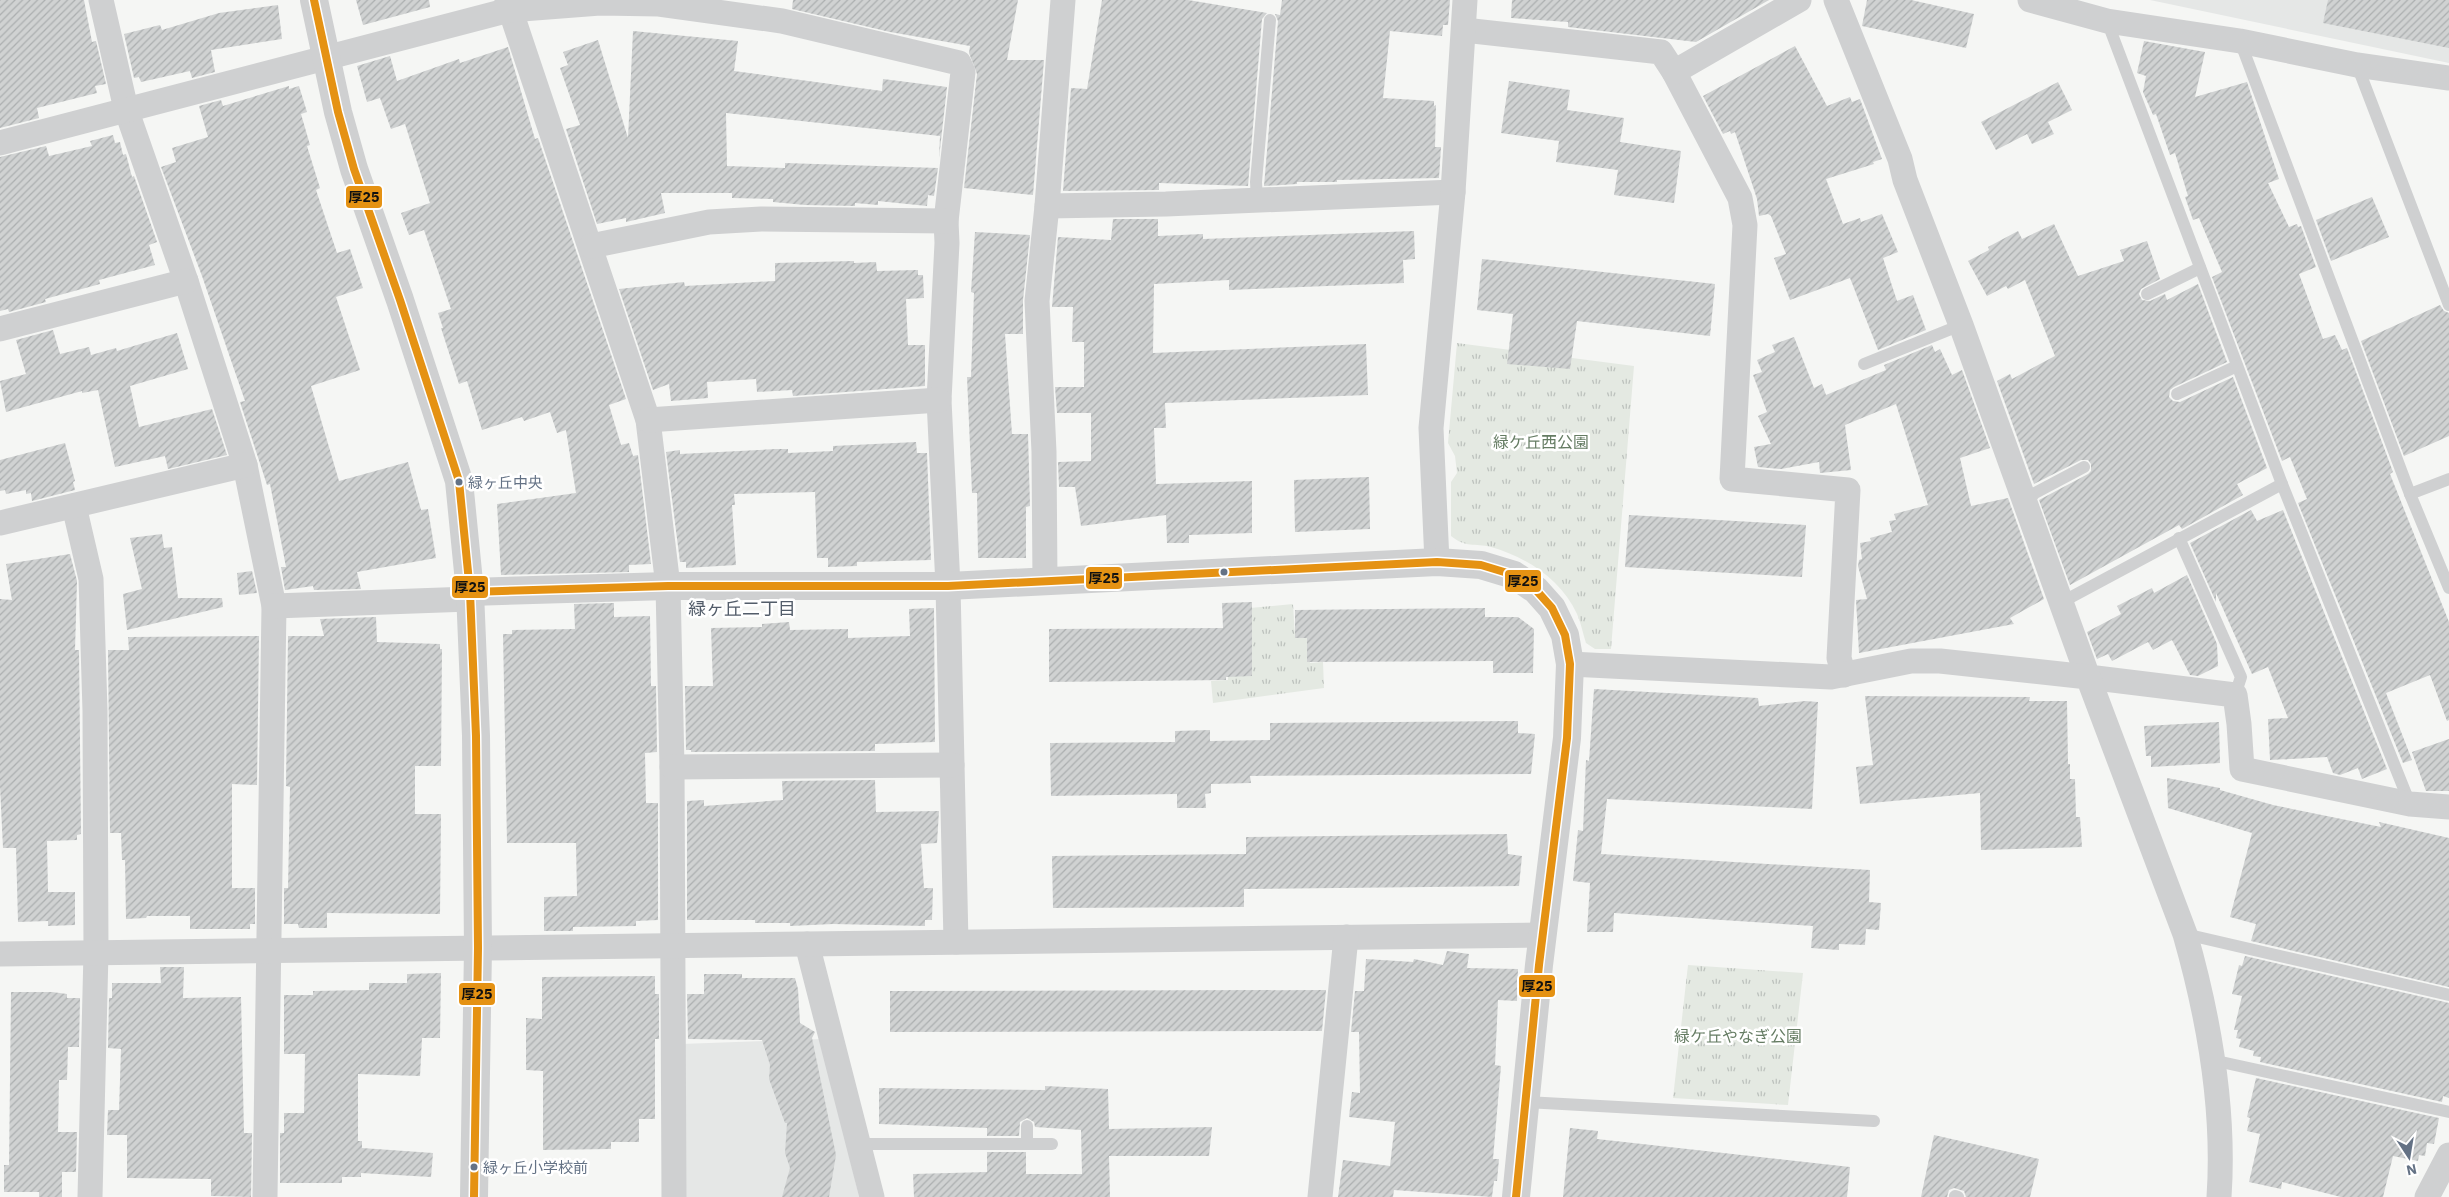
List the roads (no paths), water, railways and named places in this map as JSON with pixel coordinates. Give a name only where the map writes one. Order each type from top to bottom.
[{"type":"street","points":[[101,0],[126,109],[186,281],[245,465],[274,606],[266,1197]]},
{"type":"street","points":[[314,0],[354,169],[400,300],[459,481],[470,596],[476,736],[478,948],[474,1197]]},
{"type":"street","points":[[1046,582],[1044,452],[1038,301],[1048,206],[1063,0]]},
{"type":"street","points":[[1437,562],[1431,428],[1453,192],[1465,0]]},
{"type":"street","points":[[1674,72],[1799,0]]},
{"type":"street","points":[[1836,0],[1900,159],[1905,180],[1961,325],[2088,677],[2185,934],[2193,961],[2217,1094],[2221,1167],[2219,1197]]},
{"type":"street","points":[[2030,0],[2107,21],[2240,41],[2357,65],[2449,78]]},
{"type":"street","points":[[0,143],[326,56],[508,5],[659,2],[782,22],[959,63],[963,72],[946,221],[947,244],[939,400],[948,586],[956,942]]},
{"type":"street","points":[[508,5],[591,246],[648,420],[668,586],[674,945],[674,1197]]},
{"type":"street","points":[[1464,30],[1661,52],[1674,72],[1740,198],[1744,225],[1732,479],[1848,490],[1839,658],[1844,675]]},
{"type":"street","points":[[1048,206],[1453,192]]},
{"type":"street","points":[[591,246],[718,222],[762,219],[946,221]]},
{"type":"street","points":[[0,329],[186,281]]},
{"type":"street","points":[[648,420],[939,400]]},
{"type":"street","points":[[0,523],[245,465]]},
{"type":"street","points":[[74,506],[91,579],[95,711],[96,952],[90,1197]]},
{"type":"street","points":[[274,606],[668,586],[948,586],[1437,562],[1482,565],[1514,575],[1536,590],[1552,608],[1564,635],[1570,664],[1566,748],[1542,935],[1516,1197]]},
{"type":"street","points":[[1570,664],[1830,677],[1910,661],[1940,661],[2234,695],[2240,724],[2242,769],[2410,804],[2449,807]]},
{"type":"street","points":[[672,767],[952,766]]},
{"type":"street","points":[[0,954],[1542,935]]},
{"type":"street","points":[[1320,1197],[1346,937]]},
{"type":"street","points":[[807,944],[872,1197]]},
{"type":"street","points":[[2427,1197],[2449,1155]]},
{"type":"lane","points":[[1257,200],[1256,182],[1270,20]]},
{"type":"lane","points":[[2107,21],[2282,484],[2410,804]]},
{"type":"lane","points":[[2240,41],[2410,494],[2449,588]]},
{"type":"lane","points":[[2357,65],[2449,305]]},
{"type":"lane","points":[[2148,294],[2200,268]]},
{"type":"lane","points":[[1864,364],[1961,325]]},
{"type":"lane","points":[[2177,394],[2237,366]]},
{"type":"lane","points":[[2026,502],[2035,493],[2084,467]]},
{"type":"lane","points":[[2410,494],[2449,479]]},
{"type":"lane","points":[[2062,602],[2282,484]]},
{"type":"lane","points":[[2180,538],[2241,677],[2234,695]]},
{"type":"lane","points":[[2185,934],[2449,995]]},
{"type":"lane","points":[[2212,1060],[2449,1112]]},
{"type":"lane","points":[[1526,1102],[1874,1121]]},
{"type":"lane","points":[[1027,1126],[1027,1144]]},
{"type":"lane","points":[[858,1144],[1052,1144]]},
{"type":"place","name":"緑ヶ丘中央","points":[[459,482]]},
{"type":"place","name":"緑ヶ丘小学校前","points":[[474,1167]]},
{"type":"district","name":"緑ヶ丘二丁目","points":[[742,608]]},
{"type":"park label","name":"緑ケ丘西公園","points":[[1541,442]]},
{"type":"park label","name":"緑ケ丘やなぎ公園","points":[[1738,1036]]}]
